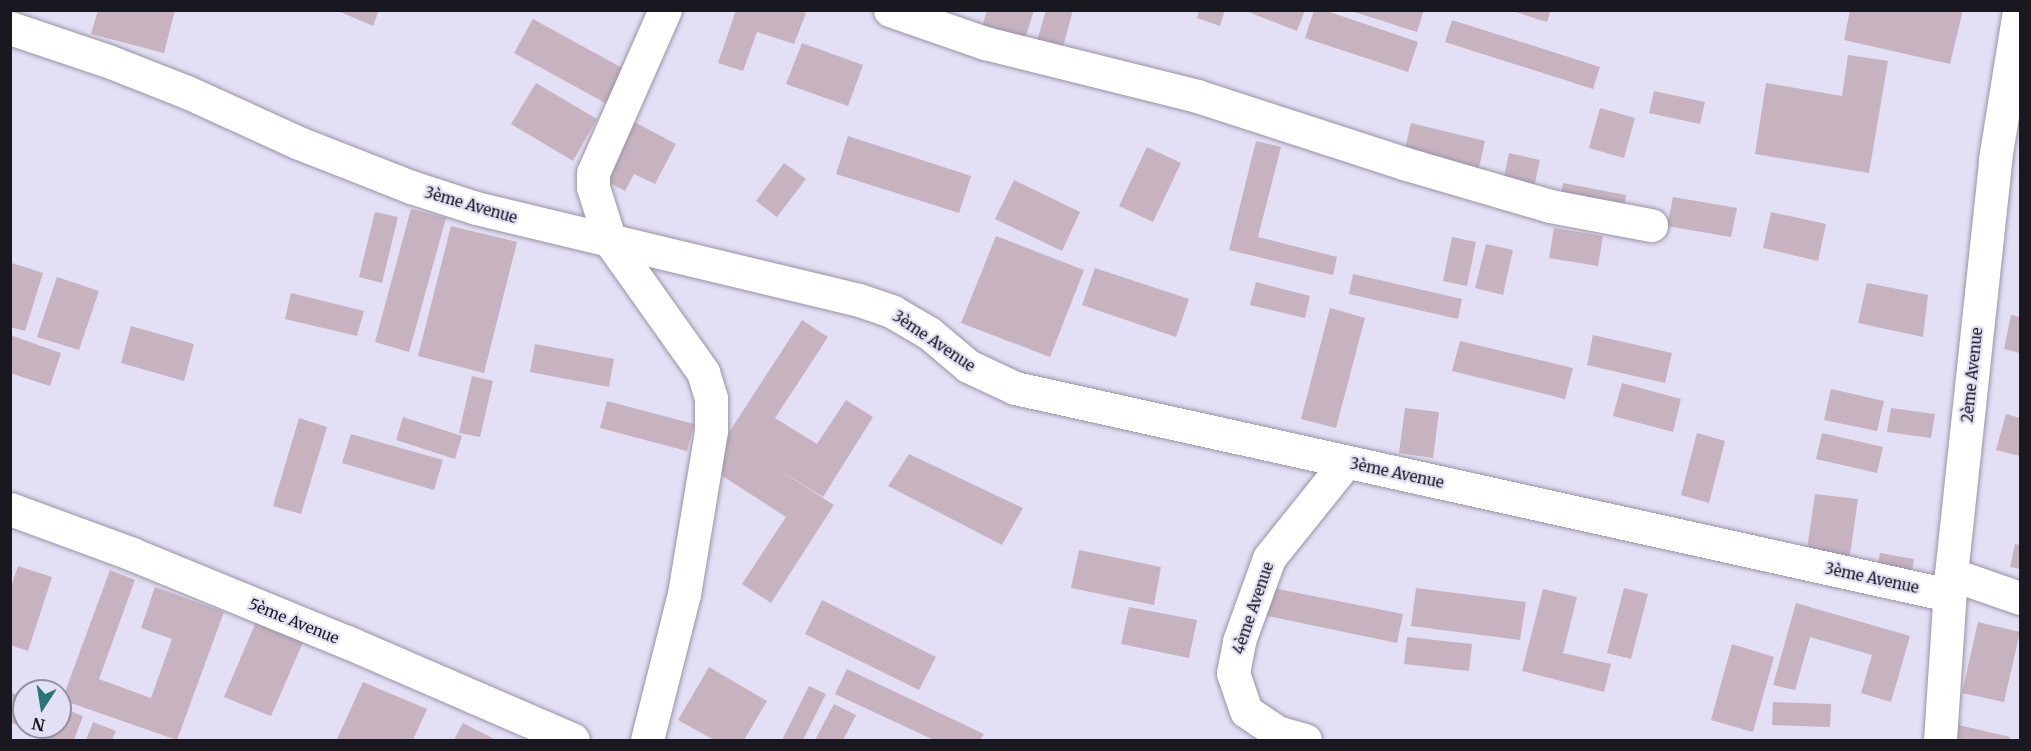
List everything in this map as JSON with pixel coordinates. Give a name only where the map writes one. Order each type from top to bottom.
[{"type":"street","points":[[647,741],[684,594],[711,431],[711,398],[703,372],[610,241],[593,187],[593,173],[665,10]]},
{"type":"street","points":[[890,10],[986,43],[1197,96],[1402,163],[1550,206],[1651,225]]},
{"type":"street","name":"2ème Avenue","points":[[1940,741],[1950,584],[1995,159],[2019,10]]},
{"type":"street","name":"3ème Avenue","points":[[10,28],[108,61],[187,92],[299,142],[411,188],[476,208],[859,300],[893,312],[929,333],[968,366],[1015,388],[1346,462],[2020,598]]},
{"type":"street","name":"4ème Avenue","points":[[1305,741],[1277,732],[1246,711],[1233,673],[1239,641],[1269,558],[1346,462]]},
{"type":"street","name":"5ème Avenue","points":[[10,509],[132,554],[336,638],[573,741]]},
{"type":"building","points":[[98,10],[175,10],[164,53],[91,34]]},
{"type":"building","points":[[336,10],[379,10],[373,26]]},
{"type":"building","points":[[736,10],[798,10],[806,13],[794,44],[757,32],[743,71],[718,63]]},
{"type":"building","points":[[987,10],[1034,10],[1025,39],[982,27]]},
{"type":"building","points":[[1046,10],[1073,10],[1063,47],[1037,41]]},
{"type":"building","points":[[1199,10],[1225,10],[1220,26],[1197,18]]},
{"type":"building","points":[[1243,10],[1305,10],[1297,31]]},
{"type":"building","points":[[1314,10],[1324,10],[1418,42],[1408,72],[1305,38]]},
{"type":"building","points":[[1348,10],[1424,10],[1417,32]]},
{"type":"building","points":[[1509,10],[1551,10],[1547,22]]},
{"type":"building","points":[[1850,10],[1963,10],[1950,64],[1844,40]]},
{"type":"building","points":[[533,19],[626,70],[607,104],[514,53]]},
{"type":"building","points":[[1452,20],[1600,67],[1593,89],[1445,42]]},
{"type":"building","points":[[802,43],[863,65],[848,106],[786,84]]},
{"type":"building","points":[[1848,55],[1888,61],[1869,173],[1755,154],[1766,83],[1842,96]]},
{"type":"building","points":[[536,83],[597,119],[573,161],[511,124]]},
{"type":"building","points":[[1654,91],[1705,102],[1700,124],[1649,113]]},
{"type":"building","points":[[1600,108],[1635,118],[1624,158],[1589,148]]},
{"type":"building","points":[[627,118],[676,144],[655,184],[634,174],[625,191],[597,176]]},
{"type":"building","points":[[1411,123],[1485,141],[1477,176],[1403,158]]},
{"type":"building","points":[[848,136],[971,176],[959,213],[836,174]]},
{"type":"building","points":[[1256,141],[1281,147],[1258,237],[1337,257],[1333,275],[1229,250]]},
{"type":"building","points":[[1147,147],[1181,163],[1153,222],[1119,206]]},
{"type":"building","points":[[1509,153],[1540,160],[1533,192],[1502,186]]},
{"type":"building","points":[[784,163],[806,179],[777,217],[756,201]]},
{"type":"building","points":[[1014,180],[1080,212],[1062,251],[995,219]]},
{"type":"building","points":[[1563,183],[1626,195],[1623,213],[1560,201]]},
{"type":"building","points":[[1673,197],[1737,208],[1731,237],[1667,226]]},
{"type":"building","points":[[411,209],[446,218],[409,352],[375,342]]},
{"type":"building","points":[[375,212],[398,217],[382,283],[359,277]]},
{"type":"building","points":[[1771,212],[1826,224],[1818,261],[1763,248]]},
{"type":"building","points":[[451,226],[517,242],[484,373],[418,356]]},
{"type":"building","points":[[1554,228],[1603,236],[1598,266],[1549,258]]},
{"type":"building","points":[[996,236],[1084,270],[1050,357],[961,323]]},
{"type":"building","points":[[1452,237],[1476,242],[1467,286],[1443,281]]},
{"type":"building","points":[[1486,244],[1513,250],[1503,295],[1475,288]]},
{"type":"building","points":[[12,263],[43,273],[25,331],[10,327]]},
{"type":"building","points":[[1095,268],[1189,299],[1176,337],[1082,305]]},
{"type":"building","points":[[1353,274],[1462,299],[1458,319],[1349,294]]},
{"type":"building","points":[[57,277],[99,291],[79,350],[37,337]]},
{"type":"building","points":[[1256,282],[1310,296],[1305,318],[1250,305]]},
{"type":"building","points":[[1867,283],[1928,295],[1923,337],[1858,323]]},
{"type":"building","points":[[291,293],[364,311],[357,336],[285,319]]},
{"type":"building","points":[[1330,308],[1365,318],[1336,428],[1301,419]]},
{"type":"building","points":[[2011,315],[2020,317],[2020,353],[2004,349]]},
{"type":"building","points":[[802,320],[828,337],[775,418],[817,444],[846,400],[873,417],[823,497],[771,465],[834,505],[771,603],[742,584],[786,517],[707,466]]},
{"type":"building","points":[[131,326],[194,344],[184,381],[121,363]]},
{"type":"building","points":[[10,335],[61,353],[50,386],[10,373]]},
{"type":"building","points":[[1593,335],[1672,353],[1665,383],[1587,365]]},
{"type":"building","points":[[1460,341],[1573,368],[1565,399],[1452,371]]},
{"type":"building","points":[[535,344],[614,359],[609,387],[530,372]]},
{"type":"building","points":[[472,376],[493,381],[480,437],[459,433]]},
{"type":"building","points":[[1622,383],[1681,399],[1673,432],[1613,416]]},
{"type":"building","points":[[1831,389],[1884,401],[1877,431],[1824,420]]},
{"type":"building","points":[[607,401],[694,424],[687,451],[600,428]]},
{"type":"building","points":[[1405,408],[1439,412],[1433,458],[1399,453]]},
{"type":"building","points":[[1891,408],[1935,414],[1931,438],[1887,432]]},
{"type":"building","points":[[2006,414],[2020,418],[2020,456],[1996,450]]},
{"type":"building","points":[[403,417],[462,436],[455,459],[396,440]]},
{"type":"building","points":[[299,418],[327,427],[301,514],[273,506]]},
{"type":"building","points":[[1697,433],[1725,441],[1709,503],[1681,495]]},
{"type":"building","points":[[1822,433],[1883,447],[1877,473],[1816,459]]},
{"type":"building","points":[[351,434],[443,460],[434,490],[342,463]]},
{"type":"building","points":[[909,454],[1023,508],[1002,545],[888,486]]},
{"type":"building","points":[[1815,494],[1858,499],[1849,562],[1806,556]]},
{"type":"building","points":[[2015,544],[2020,545],[2020,569],[2010,567]]},
{"type":"building","points":[[1079,550],[1161,567],[1154,605],[1071,588]]},
{"type":"building","points":[[1880,553],[1914,559],[1911,577],[1877,571]]},
{"type":"building","points":[[18,566],[52,577],[28,651],[10,645],[10,590]]},
{"type":"building","points":[[110,570],[135,580],[99,679],[151,698],[172,639],[141,628],[155,587],[224,612],[177,740],[72,703],[72,679],[70,679]]},
{"type":"building","points":[[1273,588],[1403,614],[1397,643],[1267,616]]},
{"type":"building","points":[[1416,588],[1526,602],[1520,640],[1411,626]]},
{"type":"building","points":[[1624,588],[1648,594],[1631,659],[1607,653]]},
{"type":"building","points":[[1543,589],[1577,597],[1563,653],[1611,664],[1604,692],[1522,671]]},
{"type":"building","points":[[822,600],[936,657],[919,690],[805,634]]},
{"type":"building","points":[[1796,603],[1910,636],[1891,702],[1861,693],[1872,655],[1810,637],[1795,690],[1773,685]]},
{"type":"building","points":[[1129,607],[1197,620],[1189,658],[1121,644]]},
{"type":"building","points":[[256,622],[303,642],[271,716],[224,697]]},
{"type":"building","points":[[1978,622],[2020,632],[2004,702],[1962,693]]},
{"type":"building","points":[[1407,637],[1472,644],[1469,671],[1404,664]]},
{"type":"building","points":[[1732,644],[1774,657],[1753,732],[1711,720]]},
{"type":"building","points":[[709,667],[767,701],[744,740],[714,740],[678,720]]},
{"type":"building","points":[[847,669],[984,734],[980,740],[934,740],[835,694]]},
{"type":"building","points":[[363,682],[427,709],[413,740],[337,739]]},
{"type":"building","points":[[809,686],[826,694],[803,740],[782,740]]},
{"type":"building","points":[[10,692],[12,693],[12,723],[10,722]]},
{"type":"building","points":[[1773,702],[1831,704],[1830,727],[1772,725]]},
{"type":"building","points":[[834,704],[856,715],[843,740],[815,740]]},
{"type":"building","points":[[72,712],[83,716],[74,740],[47,740],[72,739]]},
{"type":"building","points":[[93,722],[116,731],[112,740],[86,740]]},
{"type":"building","points":[[463,723],[496,740],[454,740]]},
{"type":"building","points":[[1954,724],[2010,737],[2009,740],[1950,740]]}]
